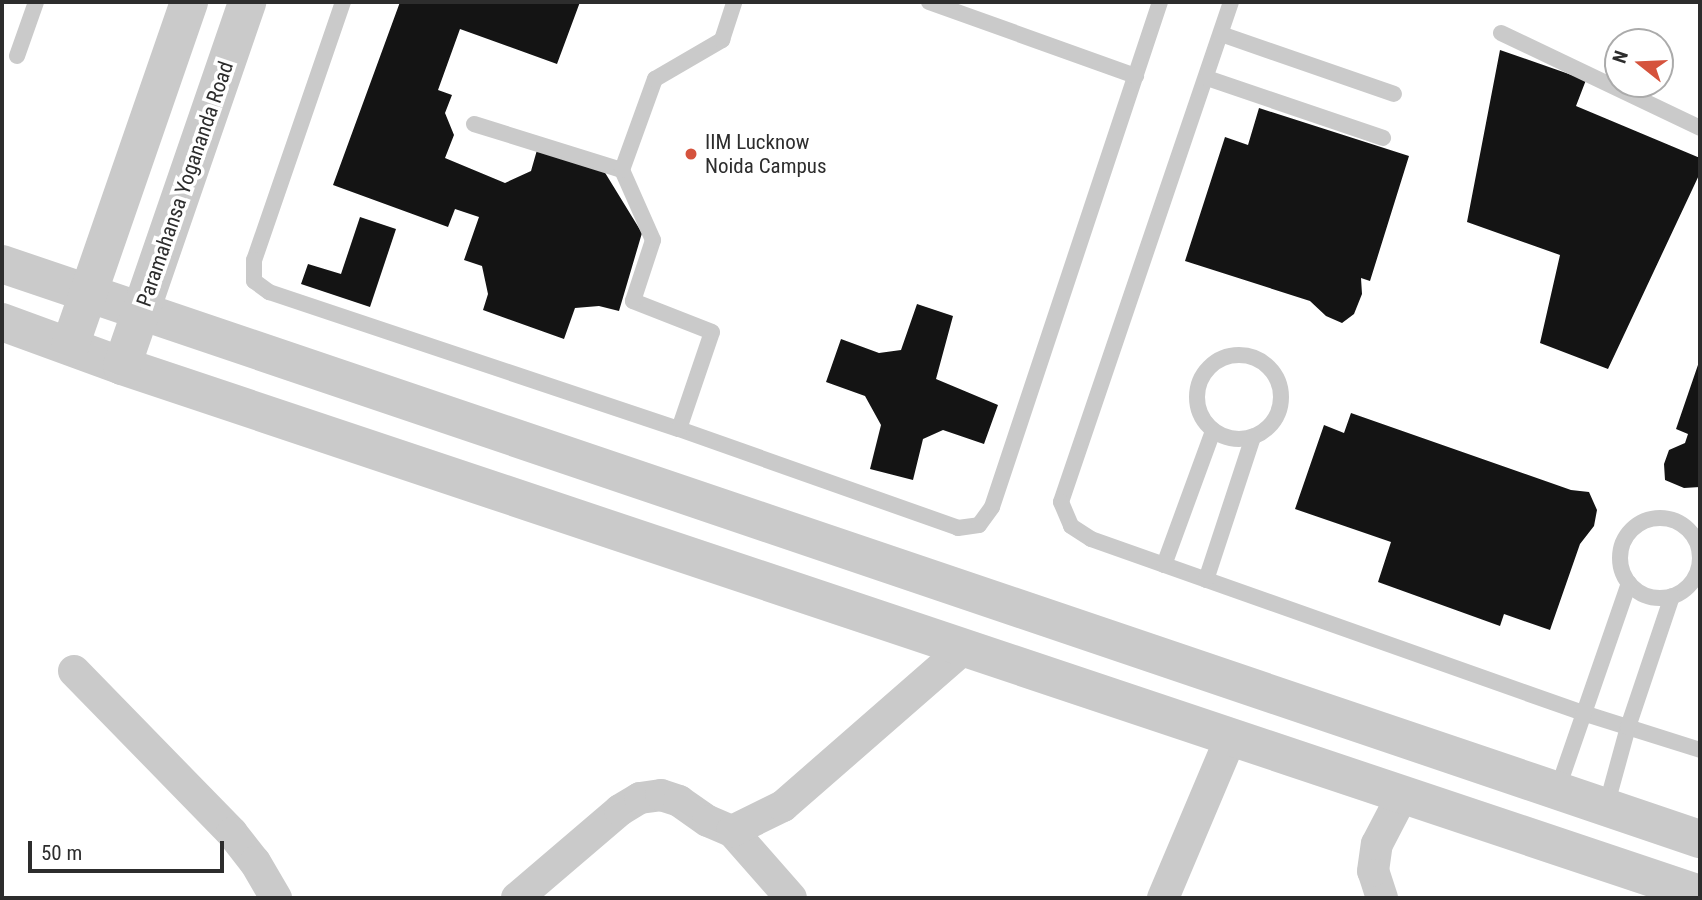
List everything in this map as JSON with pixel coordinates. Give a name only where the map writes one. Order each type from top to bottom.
[{"type":"street","points":[[70,346],[189,2]]},
{"type":"street","name":"Paramahansa Yogananda Road","points":[[122,366],[247,2]]},
{"type":"street","points":[[2,264],[1700,839]]},
{"type":"street","points":[[2,322],[122,366],[1700,894]]},
{"type":"street","points":[[733,831],[783,806],[965,648],[982,597]]},
{"type":"street","points":[[75,671],[232,833],[255,862],[276,898]]},
{"type":"street","points":[[1163,898],[1231,737]]},
{"type":"street","points":[[1382,898],[1373,871],[1377,844],[1403,794]]},
{"type":"street","points":[[517,898],[620,810],[640,797],[661,795],[679,801],[708,821],[733,831],[791,898]]},
{"type":"lane","points":[[17,55],[36,2]]},
{"type":"lane","points":[[343,2],[254,260],[254,281],[269,292],[679,429],[958,528],[979,525],[992,507],[1160,2]]},
{"type":"lane","points":[[679,429],[712,332],[633,301],[653,240],[622,170],[654,79],[722,40],[734,2]]},
{"type":"lane","points":[[929,2],[1136,76]]},
{"type":"lane","points":[[1231,2],[1060,502],[1071,526],[1091,539],[1206,580],[1583,713],[1700,750]]},
{"type":"lane","points":[[1501,33],[1700,128]]},
{"type":"lane","points":[[1221,34],[1394,94]]},
{"type":"lane","points":[[1207,78],[1383,138]]},
{"type":"lane","points":[[474,124],[622,170]]},
{"type":"lane","points":[[1247,355],[1270,369],[1281,394],[1274,420],[1252,437],[1239,440],[1213,431],[1198,408],[1200,380],[1219,359],[1247,355]]},
{"type":"lane","points":[[1164,565],[1213,431]]},
{"type":"lane","points":[[1206,580],[1252,437]]},
{"type":"lane","points":[[1651,518],[1678,522],[1696,541],[1699,567],[1685,590],[1672,596],[1648,597],[1629,583],[1620,558],[1629,533],[1639,523],[1651,518]]},
{"type":"lane","points":[[1557,791],[1629,583]]},
{"type":"lane","points":[[1606,807],[1628,727],[1672,596]]},
{"type":"building","points":[[400,2],[580,2],[557,64],[460,29],[438,90],[452,95],[445,113],[454,135],[445,158],[505,183],[531,171],[537,150],[604,171],[642,233],[619,311],[599,306],[575,308],[564,339],[483,310],[488,294],[482,266],[464,260],[479,217],[455,209],[448,227],[333,185]]},
{"type":"building","points":[[1500,50],[1586,80],[1576,106],[1700,158],[1700,173],[1608,369],[1540,343],[1560,255],[1467,222]]},
{"type":"building","points":[[1259,108],[1409,156],[1370,281],[1361,278],[1362,294],[1354,314],[1342,323],[1326,316],[1310,301],[1185,261],[1225,137],[1248,145]]},
{"type":"building","points":[[360,217],[396,229],[370,307],[301,284],[308,264],[341,274]]},
{"type":"building","points":[[917,304],[953,316],[936,379],[998,405],[984,444],[943,430],[923,439],[913,480],[870,469],[881,425],[865,396],[826,382],[841,339],[879,353],[901,350]]},
{"type":"building","points":[[1700,359],[1700,487],[1684,488],[1665,480],[1664,464],[1669,450],[1685,443],[1688,434],[1676,429]]},
{"type":"building","points":[[1351,413],[1571,490],[1589,492],[1597,510],[1594,526],[1580,544],[1550,630],[1504,614],[1500,626],[1378,582],[1391,542],[1295,509],[1324,425],[1344,433]]},
{"type":"place","name":"IIM Lucknow Noida Campus","points":[[691,154]]}]
